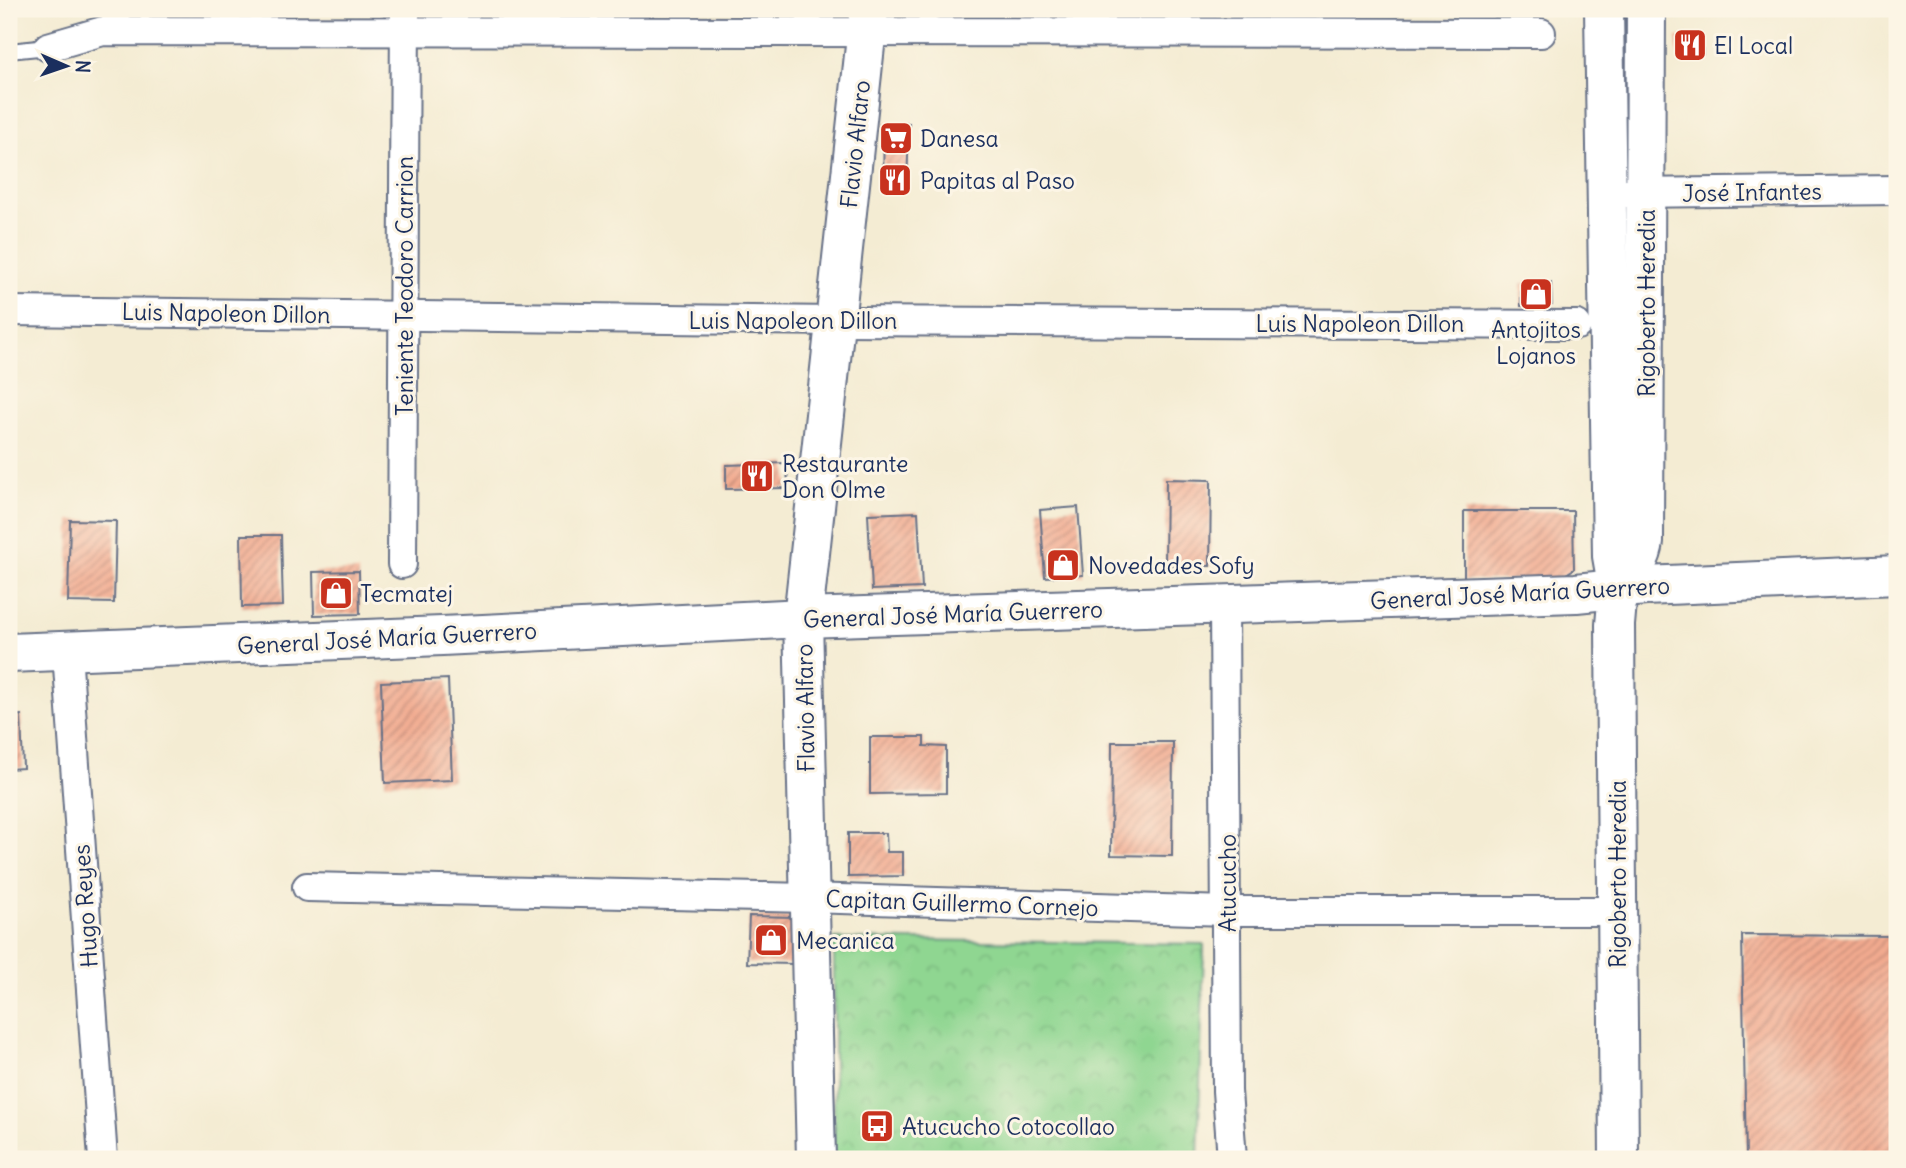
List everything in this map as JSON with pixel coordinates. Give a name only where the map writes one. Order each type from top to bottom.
[{"type":"street","name":"Rigoberto Heredia","points":[[1604,9],[1612,556],[1618,590],[1615,625],[1619,1159]]},
{"type":"street","name":"Rigoberto Heredia","points":[[1618,590],[1643,552],[1644,542],[1646,9]]},
{"type":"street","points":[[48,47],[103,31],[405,21],[867,21],[1541,33]]},
{"type":"street","name":"Teniente Teodoro Carrion","points":[[402,564],[405,21]]},
{"type":"street","name":"Flavio Alfaro","points":[[816,1159],[803,618],[867,21]]},
{"type":"street","name":"José Infantes","points":[[1607,193],[1897,190]]},
{"type":"street","name":"Luis Napoleon Dillon","points":[[9,311],[836,321],[1577,325]]},
{"type":"street","name":"General José María Guerrero","points":[[9,653],[803,618],[1224,606],[1618,590],[1645,586],[1897,575]]},
{"type":"street","name":"Atucucho","points":[[1224,606],[1227,1091],[1232,1159]]},
{"type":"street","name":"Hugo Reyes","points":[[67,652],[103,1159]]},
{"type":"street","name":"Capitan Guillermo Cornejo","points":[[307,887],[1227,911],[1618,911]]},
{"type":"lane","points":[[9,51],[48,47]]},
{"type":"green space","points":[[834,939],[1204,944],[1198,1159],[834,1159]]},
{"type":"building","name":"El Local","points":[[1677,37],[1703,38],[1703,54],[1677,53]]},
{"type":"building","points":[[884,123],[909,123],[907,189],[883,189]]},
{"type":"building","name":"Antojitos Lojanos","points":[[1521,283],[1551,283],[1552,305],[1521,306]]},
{"type":"building","name":"Restaurante Don Olme","points":[[787,463],[788,488],[726,489],[726,465]]},
{"type":"building","points":[[1166,479],[1211,480],[1210,566],[1165,565]]},
{"type":"building","points":[[1078,507],[1083,575],[1045,577],[1040,510]]},
{"type":"building","points":[[1464,511],[1573,511],[1574,569],[1556,580],[1464,580]]},
{"type":"building","points":[[918,512],[922,588],[872,590],[868,514]]},
{"type":"building","points":[[70,520],[116,521],[114,603],[68,602]]},
{"type":"building","points":[[241,535],[281,535],[283,606],[242,607]]},
{"type":"building","name":"Tecmatej","points":[[359,571],[360,614],[314,615],[313,572]]},
{"type":"building","points":[[448,679],[452,780],[385,783],[381,682]]},
{"type":"building","points":[[21,715],[23,768],[9,769],[9,716]]},
{"type":"building","points":[[870,737],[924,737],[924,746],[946,747],[946,793],[870,794]]},
{"type":"building","points":[[1112,742],[1173,742],[1172,856],[1111,855]]},
{"type":"building","points":[[848,833],[886,833],[887,852],[903,852],[903,876],[848,877]]},
{"type":"building","name":"Mecanica","points":[[749,916],[793,917],[794,964],[747,963]]},
{"type":"building","points":[[1742,935],[1897,936],[1897,1159],[1746,1159]]},
{"type":"place","name":"El Local","points":[[1690,45]]},
{"type":"place","name":"Danesa","points":[[896,138]]},
{"type":"place","name":"Papitas al Paso","points":[[895,180]]},
{"type":"place","name":"Antojitos Lojanos","points":[[1536,294]]},
{"type":"place","name":"Restaurante Don Olme","points":[[757,476]]},
{"type":"place","name":"Novedades Sofy","points":[[1063,565]]},
{"type":"place","name":"Tecmatej","points":[[336,593]]},
{"type":"place","name":"Mecanica","points":[[771,940]]},
{"type":"place","name":"Atucucho Cotocollao","points":[[877,1126]]}]
